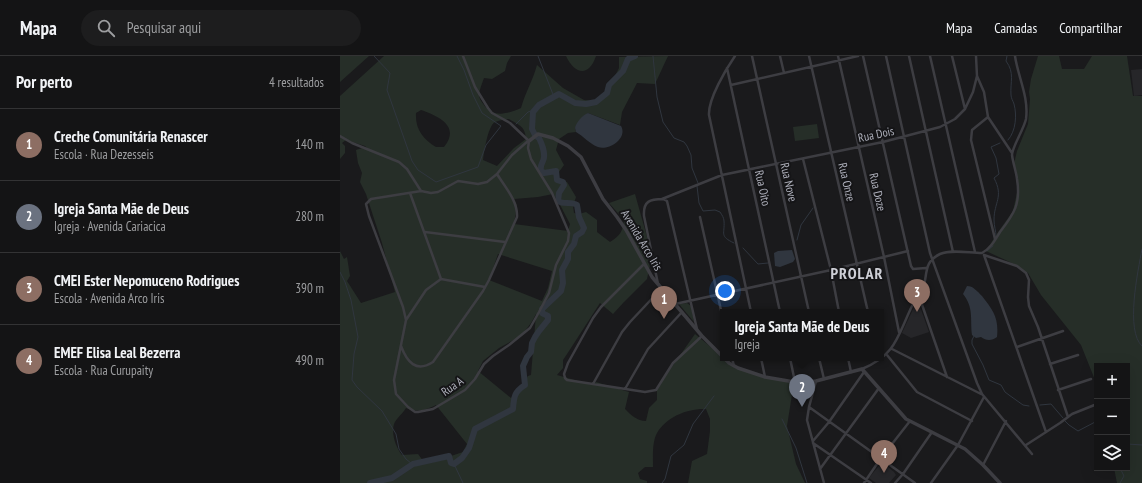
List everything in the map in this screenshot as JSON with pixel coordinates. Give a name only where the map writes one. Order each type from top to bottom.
[{"type":"street","points":[[406,320],[403,307],[369,216],[366,204],[371,199],[421,191],[431,193],[438,192],[458,181],[483,184],[497,174],[512,155],[529,141],[510,123],[492,113],[488,108],[475,87],[463,56]]},
{"type":"street","points":[[735,56],[727,68],[710,104],[709,115],[750,309]]},
{"type":"street","name":"Rua Nove","points":[[752,56],[775,165],[809,309]]},
{"type":"street","points":[[780,56],[784,73]]},
{"type":"street","name":"Rua Onze","points":[[809,56],[867,309]]},
{"type":"street","name":"Rua Doze","points":[[838,56],[900,332]]},
{"type":"street","points":[[731,85],[858,56]]},
{"type":"street","points":[[863,56],[911,267],[913,269],[926,268]]},
{"type":"street","points":[[886,56],[930,252],[977,383],[983,395],[1032,454]]},
{"type":"street","points":[[909,56],[953,252]]},
{"type":"street","points":[[930,56],[975,253]]},
{"type":"street","points":[[952,56],[965,109]]},
{"type":"street","points":[[976,56],[978,76],[984,92],[988,117],[1012,154],[1018,185],[1017,204],[1014,212],[995,240],[983,254]]},
{"type":"street","points":[[1012,154],[1024,125],[1027,106],[1018,76],[1015,56]]},
{"type":"street","name":"Rua Oito","points":[[727,68],[779,309]]},
{"type":"street","name":"Rua Dois","points":[[662,199],[722,176],[883,142],[925,132],[946,125],[960,116],[965,109],[974,92],[978,76]]},
{"type":"street","points":[[988,117],[976,126],[970,135],[995,240]]},
{"type":"street","name":"Avenida Arco Iris","points":[[529,141],[535,136],[542,134],[568,146],[581,157],[599,191],[626,230],[644,264],[660,288],[720,355]]},
{"type":"street","points":[[340,136],[352,144],[399,162],[407,169],[421,191]]},
{"type":"street","name":"Rua A","points":[[441,279],[426,290],[406,320],[394,380],[396,394],[401,401],[415,412],[424,412],[438,406],[465,390],[475,379],[484,364],[492,356],[509,345],[530,328],[549,293],[556,265],[568,241],[569,233],[552,194],[530,159],[528,148],[529,141]]},
{"type":"street","points":[[803,159],[831,270],[838,309]]},
{"type":"street","points":[[401,345],[406,358],[412,364],[420,367],[427,366],[433,362],[486,287],[516,217],[517,209],[514,200],[497,174]]},
{"type":"street","points":[[410,193],[441,279],[486,287]]},
{"type":"street","points":[[593,384],[622,332],[660,288],[643,207],[651,200],[662,199],[667,202],[697,330]]},
{"type":"street","points":[[700,217],[721,309]]},
{"type":"street","points":[[425,232],[505,242]]},
{"type":"street","points":[[675,304],[831,270],[908,251]]},
{"type":"street","points":[[933,259],[940,254],[953,252],[983,254],[1017,266],[1026,272],[1029,280],[1029,306],[1068,416]]},
{"type":"street","points":[[983,254],[1046,432]]},
{"type":"street","name":"Avenida Arco Iris","points":[[884,356],[892,349],[915,300],[919,296],[925,283],[926,268],[933,259]]},
{"type":"street","points":[[644,264],[597,312],[568,363],[564,374],[565,378],[568,380],[645,392],[656,390],[673,363],[702,336]]},
{"type":"street","points":[[919,296],[947,378]]},
{"type":"street","points":[[625,389],[648,349],[682,312]]},
{"type":"street","points":[[1017,347],[1063,331]]},
{"type":"street","points":[[892,349],[983,395]]},
{"type":"street","points":[[887,355],[917,392],[972,421]]},
{"type":"street","points":[[1050,364],[1078,355]]},
{"type":"street","name":"Avenida Arco Iris","points":[[727,361],[734,366],[765,377],[805,383],[863,370],[875,361]]},
{"type":"street","points":[[733,361],[734,366]]},
{"type":"street","points":[[762,361],[765,377]]},
{"type":"street","points":[[791,361],[795,382]]},
{"type":"street","points":[[820,361],[824,379]]},
{"type":"street","points":[[849,361],[851,372]]},
{"type":"street","points":[[813,442],[829,422],[863,370],[903,416],[971,453],[1000,483]]},
{"type":"street","points":[[1058,390],[1091,379]]},
{"type":"street","points":[[816,381],[807,420],[824,483]]},
{"type":"street","points":[[820,470],[879,388]]},
{"type":"street","points":[[931,483],[958,445],[972,421],[983,395]]},
{"type":"street","points":[[1026,445],[1074,412],[1094,405]]},
{"type":"street","points":[[809,407],[914,483]]},
{"type":"street","points":[[864,483],[881,458],[910,421]]},
{"type":"street","points":[[983,465],[1006,421]]},
{"type":"street","points":[[894,483],[903,474],[933,432]]},
{"type":"street","points":[[813,442],[872,483]]},
{"type":"shaded area","points":[[340,56],[369,56],[340,82]]},
{"type":"shaded area","points":[[384,56],[511,56],[505,71],[492,79],[484,78],[479,94],[480,100],[488,109],[492,112],[501,114],[521,108],[537,65],[563,88],[584,100],[598,101],[610,86],[619,68],[619,57],[668,56],[655,84],[637,83],[622,112],[620,125],[588,113],[575,128],[576,132],[568,133],[559,139],[556,150],[564,165],[556,176],[559,182],[567,182],[576,197],[573,206],[574,213],[579,214],[586,212],[597,220],[597,232],[610,242],[620,233],[624,220],[609,203],[635,194],[651,251],[647,279],[613,314],[600,303],[563,360],[563,368],[557,375],[592,385],[596,382],[629,392],[625,409],[637,419],[646,421],[649,408],[657,400],[657,388],[695,334],[720,355],[720,361],[728,361],[744,371],[794,382],[787,426],[796,464],[805,483],[688,483],[692,461],[707,454],[710,419],[706,409],[699,409],[678,415],[666,422],[661,427],[654,441],[653,467],[645,467],[638,473],[640,479],[647,481],[647,483],[340,483],[340,251],[344,259],[347,257],[350,276],[347,281],[361,303],[395,292],[382,243],[366,194],[360,182],[362,173],[358,163],[356,150],[362,148],[369,150],[365,146],[346,140],[342,143],[345,146],[345,153],[340,159],[340,96]],"holes":[[[421,110],[434,115],[449,128],[449,140],[444,147],[436,147],[427,141],[418,129],[416,113]],[[509,119],[523,129],[526,139],[514,148],[497,166],[483,160],[487,137],[493,123]],[[553,194],[570,224],[568,231],[514,224],[517,205],[514,199]],[[498,254],[552,271],[548,288],[542,301],[489,280]],[[536,314],[531,375],[528,376],[511,398],[478,371],[483,361],[499,348],[521,336]],[[436,405],[467,444],[463,452],[442,459],[424,462],[418,454],[402,455],[396,445],[394,436],[393,428],[395,422],[406,408],[418,411]]]},
{"type":"shaded area","points":[[566,56],[596,56],[590,68],[582,71],[574,67]]},
{"type":"shaded area","points":[[1038,56],[1059,56],[1062,69],[1084,69],[1092,56],[1127,56],[1133,96],[1142,96],[1142,483],[1117,483],[1115,471],[1130,471],[1130,363],[1094,363],[1094,378],[1081,345],[1041,295],[1028,273],[1014,264],[986,251],[1013,211],[1018,188],[1014,164],[1017,151],[1028,124],[1031,79]]},
{"type":"shaded area","points":[[1142,69],[1142,95],[1134,96],[1131,70]]},
{"type":"shaded area","points":[[588,113],[621,126],[622,135],[620,139],[612,145],[602,148],[592,144],[576,132],[575,128],[577,123]]},
{"type":"shaded area","points":[[817,124],[819,138],[795,141],[793,127]]},
{"type":"shaded area","points":[[792,250],[795,259],[793,262],[780,267],[775,266],[774,253],[778,251]]},
{"type":"shaded area","points":[[967,286],[977,291],[992,310],[996,319],[997,337],[987,340],[981,337],[976,338],[972,335],[971,313],[969,304],[963,294]]},
{"type":"shaded area","points":[[918,301],[929,332],[911,338],[902,333]]},
{"type":"shaded area","points":[[687,303],[691,306],[694,322],[679,304]]},
{"type":"shaded area","points":[[882,462],[896,475],[889,483],[876,483],[869,478]]},
{"type":"waterway","points":[[374,56],[390,73],[387,90],[412,161],[418,170],[436,182],[478,167],[486,145],[501,126],[482,113],[457,56]]},
{"type":"waterway","points":[[538,56],[554,97]]},
{"type":"waterway","points":[[370,483],[392,478],[413,464],[449,456],[451,463],[454,464],[462,458],[469,448],[475,429],[513,409],[515,395],[525,385],[523,366],[531,352],[532,343],[548,320],[548,316],[542,313],[542,309],[561,291],[563,283],[562,270],[568,259],[568,252],[574,244],[576,236],[582,232],[584,228],[579,217],[577,205],[558,201],[559,193],[564,185],[563,182],[557,180],[556,171],[544,173],[541,171],[544,153],[539,138],[535,135],[532,129],[533,112],[539,105],[559,94],[575,103],[586,104],[596,102],[607,93],[609,85],[623,71],[628,59],[635,56]]},
{"type":"waterway","points":[[653,56],[657,97],[663,122],[674,138],[684,142],[687,146],[691,155],[692,168],[698,183]]},
{"type":"waterway","points":[[1007,56],[1006,61],[1009,65],[1011,74],[1011,96],[1015,108],[1016,118],[1013,132],[1008,140]]},
{"type":"waterway","points":[[516,124],[528,112],[535,110]]},
{"type":"waterway","points":[[996,236],[994,214],[998,190],[994,178],[999,174],[996,158],[991,147],[1000,143]]},
{"type":"waterway","points":[[697,186],[699,203],[703,211],[715,210],[720,212],[724,220],[724,234],[729,241],[734,243]]},
{"type":"waterway","points":[[797,240],[801,225],[813,208]]},
{"type":"waterway","points":[[987,251],[993,246]]},
{"type":"waterway","points":[[743,248],[758,264],[768,263]]},
{"type":"waterway","points":[[1142,249],[1133,315],[1134,328],[1137,338],[1142,346]]},
{"type":"waterway","points":[[340,272],[351,300],[358,337],[354,354],[352,380],[357,387],[382,411],[396,434],[399,449],[406,459],[412,464]]},
{"type":"waterway","points":[[974,336],[972,344],[989,380],[1001,385],[1005,392],[1023,405],[1029,406]]},
{"type":"waterway","points":[[662,483],[665,479],[671,456],[684,445],[693,424],[714,396]]},
{"type":"waterway","points":[[1040,405],[1051,404],[1063,418]]},
{"type":"waterway","points":[[782,419],[796,448],[807,483]]},
{"type":"waterway","points":[[1065,421],[1078,431],[1094,423]]},
{"type":"waterway","points":[[1130,444],[1142,445]]},
{"type":"waterway","points":[[454,464],[463,483]]},
{"type":"waterway","points":[[1120,483],[1124,476],[1122,471]]},
{"type":"place","name":"CMEI Ester Nepomuceno Rodrigues","points":[[917,312]]},
{"type":"place","name":"Creche Comunitária Renascer","points":[[664,319]]},
{"type":"place","name":"Igreja Santa Mãe de Deus","points":[[802,407]]},
{"type":"place","name":"EMEF Elisa Leal Bezerra","points":[[884,473]]},
{"type":"district","name":"PROLAR","points":[[857,273]]}]
